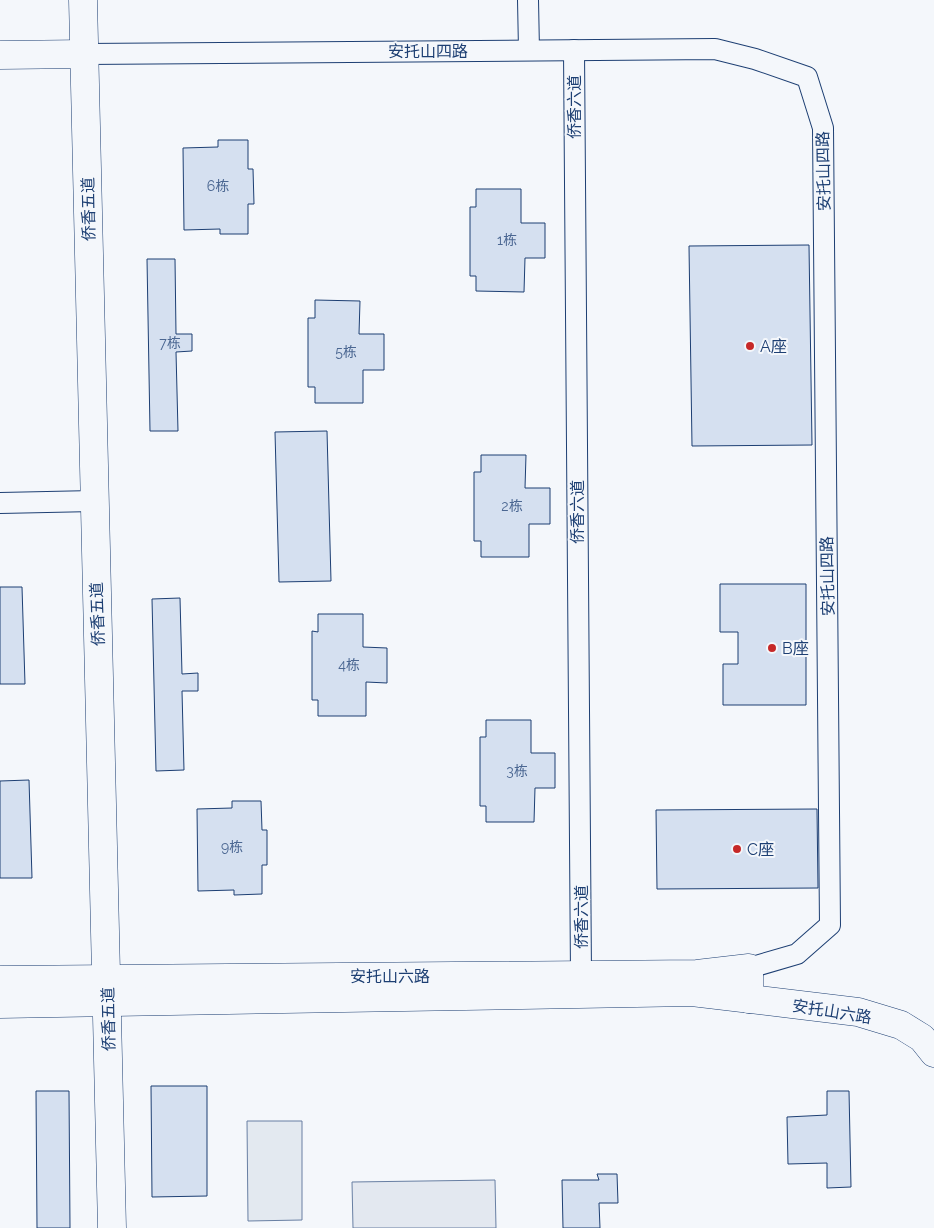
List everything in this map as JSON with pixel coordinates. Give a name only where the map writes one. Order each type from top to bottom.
[{"type":"street","name":"侨香五道","points":[[83,0],[112,1228]]},
{"type":"street","points":[[528,0],[529,50]]},
{"type":"street","name":"安托山四路","points":[[0,55],[716,49],[756,59],[807,76],[823,128],[830,925],[797,954],[749,968]]},
{"type":"street","name":"侨香六道","points":[[574,50],[581,975]]},
{"type":"street","points":[[0,503],[94,501]]},
{"type":"street","points":[[749,968],[749,999]]},
{"type":"street","name":"安托山六路","points":[[0,1004],[107,990],[581,975],[697,974],[749,968]]},
{"type":"street","name":"安托山六路","points":[[0,980],[107,990],[692,992],[858,1012],[902,1026],[922,1038],[934,1053]]},
{"type":"shaded area","points":[[247,1121],[302,1121],[302,1220],[248,1221]]},
{"type":"shaded area","points":[[495,1180],[496,1228],[353,1228],[352,1182]]},
{"type":"building","points":[[218,140],[248,140],[248,169],[253,169],[254,204],[248,204],[248,234],[220,234],[220,229],[184,230],[183,148],[218,147]]},
{"type":"building","points":[[476,189],[521,189],[521,223],[545,223],[545,258],[525,258],[524,292],[476,291],[476,276],[470,276],[470,207],[476,207]]},
{"type":"building","name":"A座","points":[[809,245],[812,445],[692,446],[689,246]]},
{"type":"building","points":[[147,259],[175,259],[176,334],[192,334],[192,351],[176,352],[178,431],[150,431]]},
{"type":"building","points":[[315,300],[360,301],[359,334],[384,334],[384,370],[363,370],[363,403],[315,403],[315,387],[308,387],[308,318],[315,318]]},
{"type":"building","points":[[327,431],[331,581],[279,582],[275,432]]},
{"type":"building","points":[[481,455],[526,455],[525,488],[550,488],[550,524],[529,524],[529,557],[481,557],[481,541],[474,541],[474,472],[481,472]]},
{"type":"building","name":"B座","points":[[720,584],[806,584],[806,705],[723,705],[723,664],[738,664],[738,632],[720,632]]},
{"type":"building","points":[[0,587],[22,587],[25,684],[0,684]]},
{"type":"building","points":[[180,598],[182,674],[198,673],[198,691],[182,691],[184,770],[156,771],[152,599]]},
{"type":"building","points":[[318,614],[363,614],[363,647],[387,648],[387,683],[366,682],[366,716],[318,716],[318,700],[312,700],[312,631],[318,632]]},
{"type":"building","points":[[486,720],[531,720],[531,753],[555,753],[555,788],[535,788],[534,822],[486,822],[486,806],[480,806],[480,737],[486,737]]},
{"type":"building","points":[[29,780],[32,878],[0,878],[0,781]]},
{"type":"building","points":[[232,801],[261,801],[262,830],[267,830],[267,865],[262,865],[262,894],[234,895],[234,890],[198,891],[197,809],[232,808]]},
{"type":"building","name":"C座","points":[[817,809],[818,888],[657,889],[656,810]]},
{"type":"building","points":[[151,1086],[207,1086],[207,1196],[152,1197]]},
{"type":"building","points":[[36,1091],[69,1091],[70,1228],[37,1228]]},
{"type":"building","points":[[827,1091],[849,1091],[851,1187],[827,1188],[827,1163],[788,1164],[787,1117],[827,1115]]},
{"type":"building","points":[[597,1174],[617,1174],[618,1203],[599,1203],[600,1228],[563,1228],[562,1180],[599,1180]]},
{"type":"place","name":"A座","points":[[750,346]]},
{"type":"place","name":"B座","points":[[772,648]]},
{"type":"place","name":"C座","points":[[737,849]]}]
